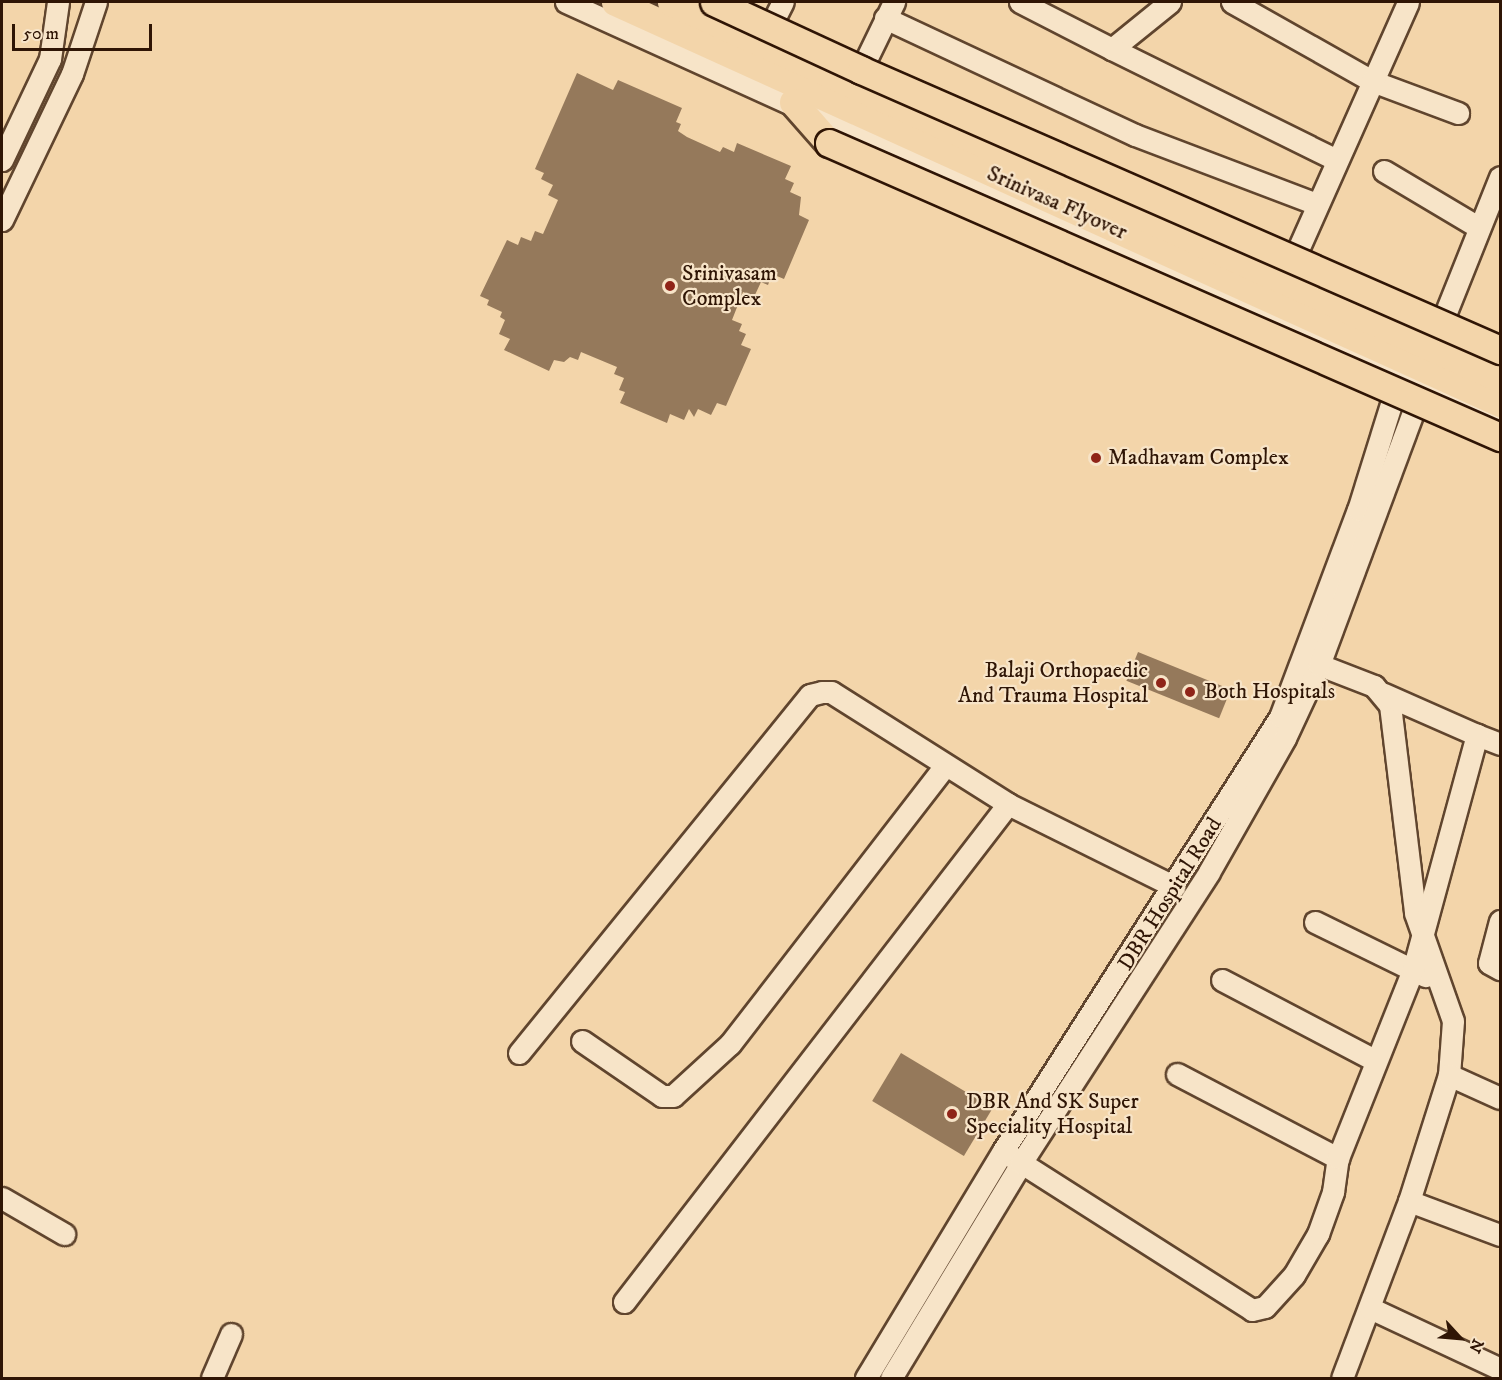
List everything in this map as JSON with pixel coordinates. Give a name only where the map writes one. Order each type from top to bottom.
[{"type":"main road","name":"Srinivasa Flyover","points":[[615,2],[1500,404]]},
{"type":"main road","name":"Srinivasa Flyover","points":[[671,2],[1500,379]]},
{"type":"main road","points":[[714,2],[861,70],[1500,350]]},
{"type":"main road","points":[[793,102],[829,143],[1500,437]]},
{"type":"street","points":[[2,160],[50,58],[58,2]]},
{"type":"street","points":[[2,220],[72,74],[96,2]]},
{"type":"street","points":[[566,2],[793,102],[1067,230],[1400,375],[1500,422]]},
{"type":"street","points":[[694,2],[1287,273],[1500,366]]},
{"type":"street","points":[[769,29],[783,2]]},
{"type":"street","points":[[1020,2],[1337,160]]},
{"type":"street","points":[[1112,49],[1170,2]]},
{"type":"street","points":[[1233,2],[1372,81],[1458,113]]},
{"type":"street","points":[[1287,273],[1408,2]]},
{"type":"street","points":[[861,70],[889,10],[1135,135],[1317,204]]},
{"type":"street","points":[[1384,171],[1478,227]]},
{"type":"street","points":[[1436,338],[1478,227],[1500,177]]},
{"type":"street","name":"DBR Hospital Road","points":[[891,1378],[1012,1157],[1312,662],[1400,375]]},
{"type":"street","name":"DBR Hospital Road","points":[[866,1378],[1012,1157],[1209,872],[1285,738],[1312,662],[1423,386]]},
{"type":"street","points":[[1312,662],[1374,686],[1384,694],[1500,744]]},
{"type":"street","points":[[519,1053],[810,695],[831,692],[1008,804],[1175,887]]},
{"type":"street","points":[[1342,1378],[1409,1201],[1449,1076],[1453,1021],[1443,986],[1415,914],[1390,705],[1384,694]]},
{"type":"street","points":[[1012,1157],[1252,1310],[1265,1307],[1294,1275],[1318,1234],[1333,1192],[1338,1158],[1413,970],[1478,735]]},
{"type":"street","points":[[582,1041],[662,1096],[673,1096],[730,1044],[945,766]]},
{"type":"street","points":[[624,1302],[1008,804]]},
{"type":"street","points":[[1500,921],[1490,963],[1500,969]]},
{"type":"street","points":[[1315,922],[1443,986]]},
{"type":"street","points":[[1222,980],[1376,1061]]},
{"type":"street","points":[[1177,1074],[1338,1158]]},
{"type":"street","points":[[1449,1076],[1500,1098]]},
{"type":"street","points":[[2,1198],[64,1234]]},
{"type":"street","points":[[1409,1201],[1500,1235]]},
{"type":"street","points":[[1370,1308],[1500,1370]]},
{"type":"street","points":[[212,1378],[231,1334]]},
{"type":"building","points":[[577,73],[613,90],[618,80],[682,108],[676,122],[681,124],[678,131],[720,152],[723,147],[734,152],[737,143],[791,166],[785,179],[794,183],[790,192],[801,197],[799,215],[809,220],[784,279],[772,274],[768,285],[761,282],[754,297],[743,292],[732,320],[742,324],[739,331],[746,334],[741,345],[751,349],[726,406],[717,403],[711,415],[698,409],[694,417],[689,409],[684,420],[670,414],[667,423],[620,403],[625,392],[619,390],[624,378],[614,374],[617,367],[581,352],[578,360],[570,357],[564,362],[554,360],[549,371],[504,350],[510,339],[499,334],[505,320],[500,317],[502,312],[487,305],[489,300],[480,296],[507,240],[518,245],[521,237],[531,241],[535,231],[543,234],[558,200],[548,195],[553,185],[541,179],[544,173],[535,169]]},
{"type":"building","points":[[1138,652],[1231,689],[1219,718],[1126,681]]},
{"type":"building","points":[[901,1053],[993,1108],[964,1156],[872,1101]]},
{"type":"place","name":"Srinivasam Complex","points":[[670,286]]},
{"type":"place","name":"Madhavam Complex","points":[[1096,458]]},
{"type":"place","name":"Balaji Orthopaedic And Trauma Hospital","points":[[1161,683]]},
{"type":"place","name":"Both Hospitals","points":[[1190,692]]},
{"type":"place","name":"DBR And SK Super Speciality Hospital","points":[[952,1114]]}]
